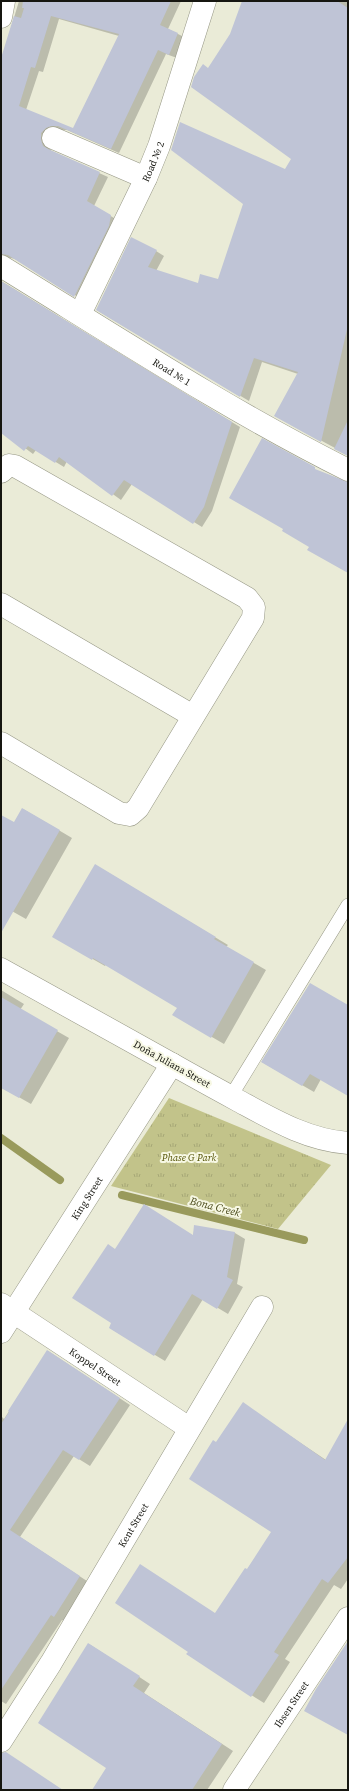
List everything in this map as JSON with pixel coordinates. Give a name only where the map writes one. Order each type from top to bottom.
[{"type":"street","points":[[1,17],[4,1]]},
{"type":"street","name":"Road № 2","points":[[80,314],[146,178],[159,146],[206,1]]},
{"type":"street","points":[[53,138],[146,178]]},
{"type":"street","name":"Road № 1","points":[[1,266],[194,384],[318,455],[348,470]]},
{"type":"street","points":[[1,472],[9,466],[15,466],[247,598],[254,607],[253,618],[138,808],[130,815],[119,813],[1,743]]},
{"type":"street","points":[[1,604],[193,716]]},
{"type":"street","name":"Doña Juliana Street","points":[[1,969],[272,1119],[301,1132],[336,1142],[348,1143]]},
{"type":"street","name":"King Street","points":[[1,1332],[7,1308],[172,1064]]},
{"type":"street","name":"Kent Street","points":[[1,1741],[51,1663],[262,1307]]},
{"type":"street","name":"Koppel Street","points":[[7,1308],[189,1428]]},
{"type":"street","name":"Ibsen Street","points":[[234,1790],[348,1618]]},
{"type":"lane","points":[[231,1096],[348,905]]},
{"type":"green space","name":"Phase G Park","points":[[169,1098],[331,1165],[278,1229],[111,1186]]},
{"type":"building","points":[[23,1],[171,1],[160,25],[178,33],[169,55],[158,50],[111,149],[58,126],[46,128],[41,133],[43,146],[100,172],[87,201],[111,215],[109,226],[74,297],[8,255],[1,254],[1,58],[14,16],[21,18],[24,8],[22,8]],"holes":[[[51,16],[119,34],[73,128],[19,106],[31,67],[35,68]]]},
{"type":"building","points":[[242,1],[337,1],[348,8],[348,325],[321,442],[274,416],[298,372],[254,358],[240,397],[96,310],[131,237],[157,250],[148,267],[198,283],[200,274],[218,279],[243,204],[171,150],[180,122],[285,169],[291,159],[191,87],[194,77],[203,64],[208,68],[230,34]]},
{"type":"building","points":[[1,281],[232,422],[204,507],[193,524],[124,480],[112,496],[59,457],[55,463],[28,446],[24,451],[1,433]]},
{"type":"building","points":[[348,420],[348,456],[334,449]]},
{"type":"building","points":[[262,438],[315,467],[315,469],[348,482],[348,573],[307,550],[309,547],[282,531],[283,529],[229,498]]},
{"type":"building","points":[[22,808],[60,830],[1,933],[1,815],[14,822]]},
{"type":"building","points":[[95,864],[216,937],[214,939],[254,962],[211,1038],[172,1015],[177,1008],[93,958],[92,960],[52,937]]},
{"type":"building","points":[[310,983],[348,1005],[348,1096],[310,1074],[302,1086],[261,1062]]},
{"type":"building","points":[[1,997],[58,1030],[19,1098],[1,1088]]},
{"type":"building","points":[[144,1204],[193,1235],[194,1225],[235,1232],[227,1277],[233,1280],[217,1309],[192,1294],[154,1356],[109,1328],[111,1323],[72,1298],[108,1244],[115,1249]]},
{"type":"building","points":[[47,1350],[120,1398],[79,1460],[63,1450],[10,1530],[80,1576],[54,1617],[51,1615],[1,1690],[1,1424]]},
{"type":"building","points":[[243,1402],[325,1460],[348,1419],[348,1557],[328,1583],[322,1579],[274,1652],[279,1655],[251,1697],[186,1654],[188,1652],[115,1603],[140,1564],[215,1613],[245,1568],[247,1569],[271,1532],[189,1479],[213,1440],[216,1442]]},
{"type":"building","points":[[348,1641],[348,1735],[304,1711],[316,1689]]},
{"type":"building","points":[[88,1643],[140,1676],[133,1686],[222,1744],[192,1790],[92,1790],[106,1768],[38,1723]]},
{"type":"building","points":[[6,1752],[63,1790],[1,1790],[1,1753]]},
{"type":"waterway","name":"Bona Creek","points":[[1,1138],[60,1180]]},
{"type":"waterway","name":"Bona Creek","points":[[122,1195],[304,1240]]}]
